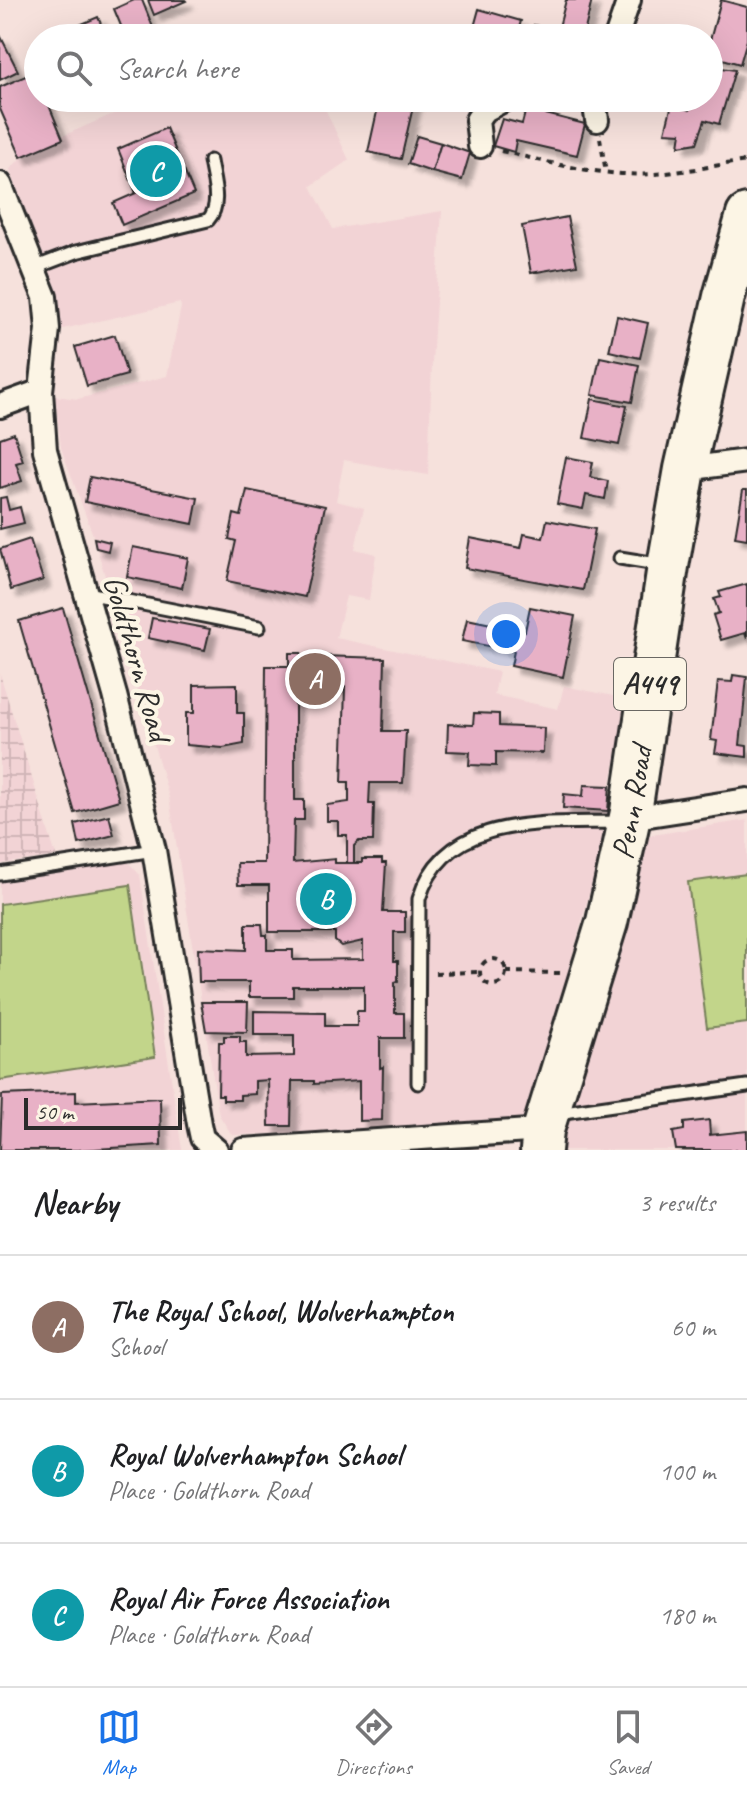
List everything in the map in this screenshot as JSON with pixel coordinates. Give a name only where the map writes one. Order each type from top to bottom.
[{"type":"highway","name":"Penn Road","points":[[544,1131],[607,922],[630,817],[685,469],[724,297],[747,215]]},
{"type":"street","points":[[621,24],[629,0]]},
{"type":"street","points":[[480,146],[477,120],[482,112]]},
{"type":"street","name":"Goldthorn Road","points":[[0,184],[45,297],[48,329],[41,391],[45,450],[115,695],[154,850],[196,1111],[202,1138],[211,1149]]},
{"type":"street","points":[[0,406],[41,391]]},
{"type":"street","points":[[685,469],[747,461]]},
{"type":"street","points":[[630,817],[747,800]]},
{"type":"street","points":[[243,1150],[544,1131]]},
{"type":"lane","points":[[34,268],[76,252],[208,220],[214,213],[216,196],[210,161]]},
{"type":"lane","points":[[620,558],[668,566]]},
{"type":"lane","points":[[85,593],[259,627]]},
{"type":"lane","points":[[418,1083],[419,899],[425,879],[453,850],[475,836],[501,827],[630,817]]},
{"type":"lane","points":[[0,874],[154,850]]},
{"type":"lane","points":[[544,1131],[747,1086]]},
{"type":"path","points":[[596,112],[606,172]]},
{"type":"path","points":[[480,146],[568,168],[606,172],[654,174],[747,161]]},
{"type":"path","points":[[494,959],[502,962],[506,972],[505,979],[494,985],[483,980],[480,972],[483,965],[494,959]]},
{"type":"path","points":[[418,973],[480,972]]},
{"type":"path","points":[[506,972],[592,973]]},
{"type":"shaded area","points":[[118,112],[327,112],[349,160],[311,186],[333,229],[442,211],[428,475],[344,460],[336,501],[364,508],[355,549],[376,554],[369,600],[346,596],[336,638],[499,672],[494,695],[558,709],[564,686],[628,699],[592,883],[528,1121],[419,1129],[232,1135],[219,1115],[169,797],[94,538],[61,448],[55,396],[78,399],[167,376],[181,307],[180,303],[58,330],[57,300],[10,169],[28,151]]},
{"type":"shaded area","points":[[0,674],[56,856],[0,864]]},
{"type":"shaded area","points":[[747,820],[747,1150],[556,1150],[569,1095],[644,854],[646,836]]},
{"type":"shaded area","points":[[128,862],[140,875],[182,1150],[0,1150],[0,881]]},
{"type":"green space","points":[[747,874],[747,1023],[707,1028],[688,882]]},
{"type":"green space","points":[[130,885],[155,1057],[0,1080],[0,904]]},
{"type":"building","points":[[134,0],[142,0],[152,24],[120,24],[114,9]]},
{"type":"building","points":[[148,0],[185,0],[186,1],[154,15]]},
{"type":"building","points":[[566,0],[592,0],[586,24],[560,24]]},
{"type":"building","points":[[721,0],[747,7],[747,40],[740,64],[723,59],[723,24],[714,24]]},
{"type":"building","points":[[479,9],[521,21],[520,24],[475,24]]},
{"type":"building","points":[[98,17],[101,24],[82,24]]},
{"type":"building","points":[[0,35],[18,71],[0,80]]},
{"type":"building","points":[[723,68],[735,70],[723,110]]},
{"type":"building","points":[[24,77],[24,112],[52,112],[63,139],[21,157],[0,109],[0,87]]},
{"type":"building","points":[[377,112],[412,112],[401,159],[368,152]]},
{"type":"building","points":[[525,112],[538,112],[585,124],[577,155],[516,141],[514,152],[493,146],[502,119],[522,124]]},
{"type":"building","points":[[670,112],[723,112],[719,124],[705,120],[697,143],[679,146],[681,133],[665,132]]},
{"type":"building","points":[[166,128],[194,194],[122,225],[113,203],[136,193],[118,149]]},
{"type":"building","points":[[417,136],[441,143],[432,172],[408,164]]},
{"type":"building","points":[[441,143],[470,153],[462,180],[432,172]]},
{"type":"building","points":[[567,217],[577,265],[531,273],[522,226]]},
{"type":"building","points":[[617,316],[648,323],[640,358],[609,351]]},
{"type":"building","points":[[115,335],[127,375],[87,386],[75,347]]},
{"type":"building","points":[[600,357],[639,365],[632,402],[592,395]]},
{"type":"building","points":[[592,399],[627,406],[619,445],[584,438]]},
{"type":"building","points":[[14,433],[23,461],[16,463],[22,481],[0,488],[0,438]]},
{"type":"building","points":[[566,457],[593,462],[590,477],[608,481],[605,499],[586,495],[583,509],[557,504]]},
{"type":"building","points":[[90,477],[198,498],[193,524],[85,502]]},
{"type":"building","points":[[247,490],[325,506],[305,597],[227,581],[236,541],[229,539],[234,514],[241,516]]},
{"type":"building","points":[[743,490],[747,490],[747,539],[735,537]]},
{"type":"building","points":[[6,497],[9,510],[20,507],[24,523],[0,529],[0,498]]},
{"type":"building","points":[[547,520],[595,529],[583,590],[465,568],[470,538],[521,548],[524,534],[543,538]]},
{"type":"building","points":[[94,538],[110,542],[108,551],[96,548]]},
{"type":"building","points":[[30,539],[43,580],[11,590],[0,549]]},
{"type":"building","points":[[133,547],[188,558],[182,588],[127,577]]},
{"type":"building","points":[[747,584],[747,639],[745,633],[721,640],[713,615],[719,613],[714,599],[721,597],[719,592]]},
{"type":"building","points":[[530,607],[575,616],[563,677],[511,666],[514,651],[462,641],[467,619],[525,631]]},
{"type":"building","points":[[63,608],[119,800],[75,813],[19,621]]},
{"type":"building","points":[[152,618],[210,629],[205,650],[148,638]]},
{"type":"building","points":[[289,653],[301,653],[301,665],[295,665],[295,800],[304,800],[304,820],[294,820],[293,863],[335,859],[335,863],[362,863],[362,859],[382,859],[382,863],[386,863],[383,912],[405,912],[405,932],[394,932],[394,961],[398,961],[395,1013],[404,1013],[404,1038],[380,1038],[382,1120],[359,1121],[359,1081],[314,1084],[314,1081],[292,1081],[291,1126],[269,1126],[268,1080],[255,1081],[255,1094],[240,1095],[240,1100],[223,1100],[223,1095],[218,1095],[219,1042],[224,1042],[224,1036],[240,1036],[240,1042],[246,1042],[246,1057],[294,1056],[294,1035],[254,1035],[254,1011],[325,1012],[325,1026],[357,1026],[357,1011],[364,1011],[364,986],[293,986],[293,997],[249,997],[249,982],[199,982],[198,948],[246,950],[246,924],[262,924],[263,935],[267,935],[267,950],[293,950],[293,960],[363,959],[363,941],[341,946],[335,941],[335,932],[269,932],[269,885],[238,885],[237,863],[264,863],[266,666],[289,666]]},
{"type":"building","points":[[320,656],[385,658],[383,731],[406,731],[403,783],[370,783],[369,804],[374,804],[373,841],[359,841],[354,846],[354,863],[347,863],[347,835],[338,835],[338,821],[327,821],[327,805],[349,802],[349,782],[342,782],[345,687],[320,686],[320,671],[313,671],[313,662],[320,663]]},
{"type":"building","points":[[733,675],[747,677],[740,745],[747,746],[747,757],[715,753],[717,741],[711,740],[718,681],[732,682]]},
{"type":"building","points":[[237,684],[237,713],[244,713],[244,744],[223,748],[186,745],[186,713],[194,713],[194,685]]},
{"type":"building","points":[[474,713],[499,714],[499,726],[544,728],[543,753],[496,752],[496,766],[469,765],[470,752],[447,751],[448,724],[473,725]]},
{"type":"building","points":[[584,785],[610,786],[608,811],[563,808],[564,794],[583,796]]},
{"type":"building","points":[[109,815],[114,835],[79,844],[75,824]]},
{"type":"building","points":[[201,1002],[248,1002],[247,1032],[206,1031]]},
{"type":"building","points":[[76,1092],[76,1102],[160,1098],[161,1145],[78,1150],[0,1150],[2,1095]]},
{"type":"building","points":[[709,1120],[710,1135],[747,1131],[747,1150],[676,1150],[673,1132],[684,1130],[684,1123]]},
{"type":"place","name":"Royal Air Force Association","points":[[156,171]]},
{"type":"place","name":"The Royal School, Wolverhampton","points":[[315,679]]},
{"type":"place","name":"Royal Wolverhampton School","points":[[326,899]]}]
